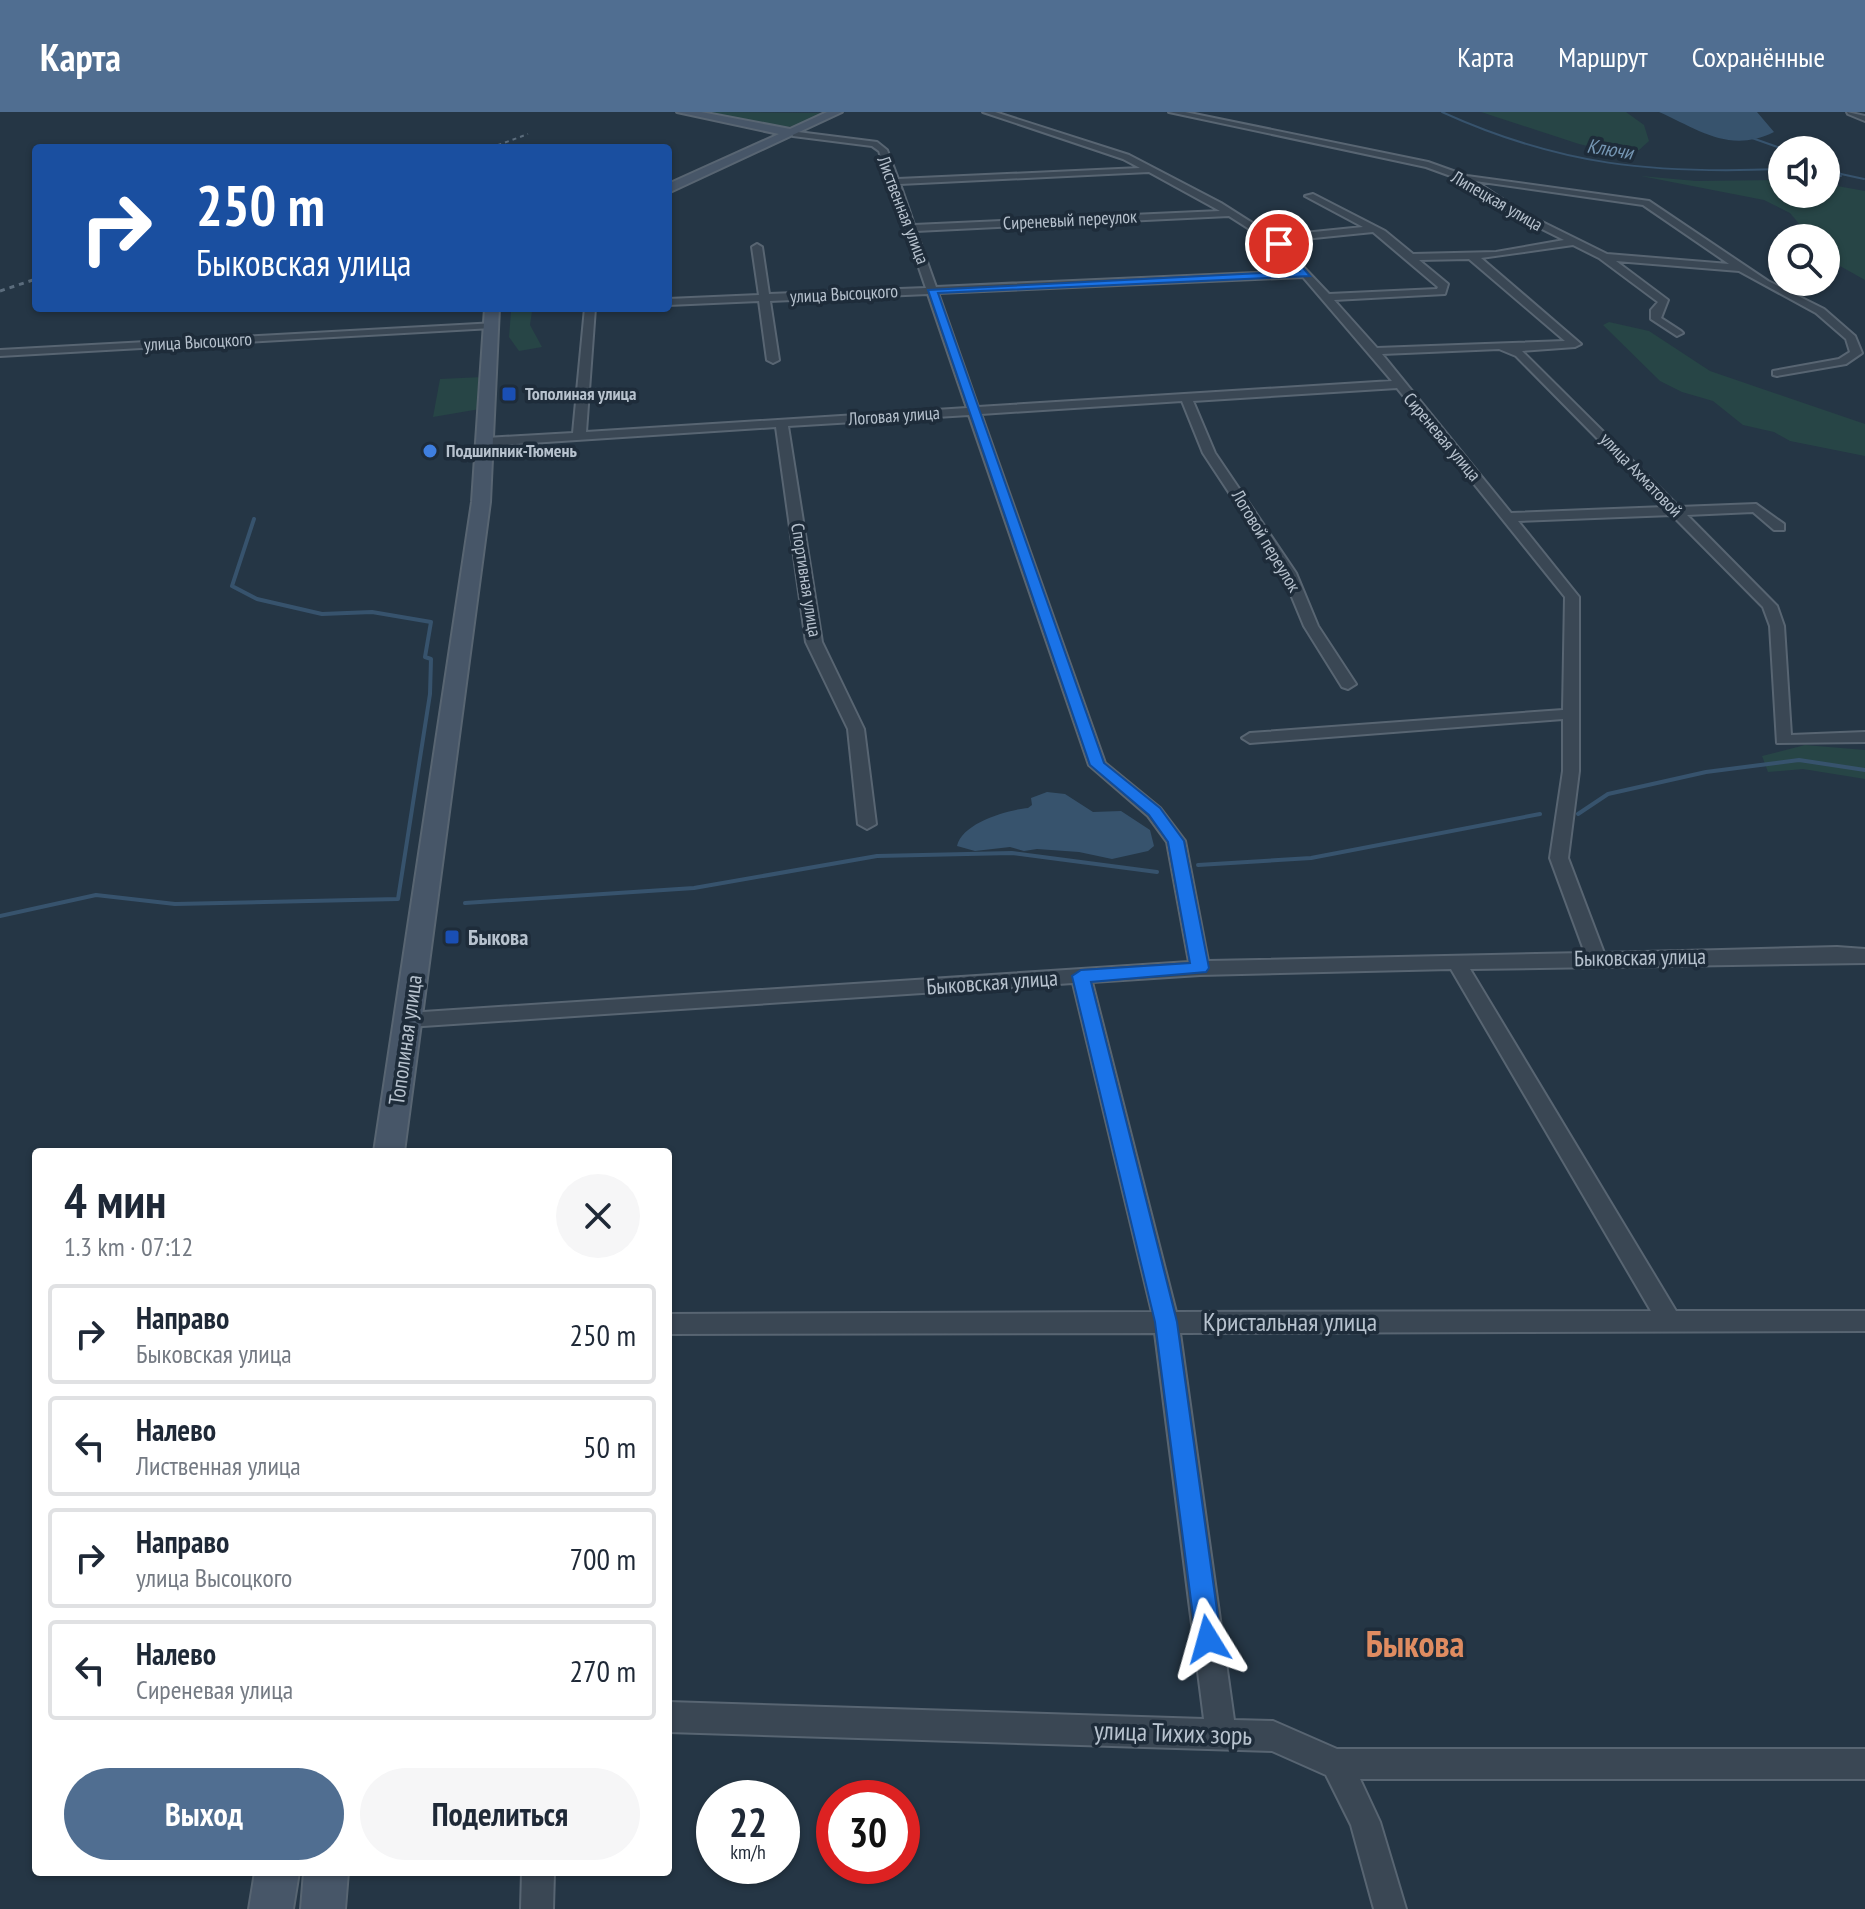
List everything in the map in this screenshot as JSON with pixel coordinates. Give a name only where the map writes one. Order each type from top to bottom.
[{"type":"main road","points":[[672,187],[836,112]]},
{"type":"main road","points":[[689,113],[793,133]]},
{"type":"main road","name":"Тополиная улица","points":[[390,1148],[467,616],[486,442],[492,316]]},
{"type":"main road","points":[[271,1909],[276,1876]]},
{"type":"main road","points":[[323,1909],[326,1876]]},
{"type":"street","name":"Сиреневая улица","points":[[987,112],[1126,157],[1279,244],[1374,351],[1572,597],[1571,771],[1559,858],[1596,958]]},
{"type":"street","name":"Липецкая улица","points":[[1173,112],[1428,165],[1462,177],[1517,213],[1603,256],[1664,302],[1656,310],[1656,319],[1677,333]]},
{"type":"street","points":[[1851,112],[1865,119]]},
{"type":"street","name":"Лиственная улица","points":[[793,133],[874,144],[883,150],[1097,765],[1154,812],[1176,841],[1200,968]]},
{"type":"street","points":[[895,182],[1153,170]]},
{"type":"street","points":[[1462,177],[1646,203],[1744,268],[1839,325],[1851,338],[1856,353],[1842,362],[1777,373]]},
{"type":"street","points":[[1310,196],[1374,229],[1444,286],[1441,292],[1329,297]]},
{"type":"street","name":"Сиреневый переулок","points":[[911,228],[1229,213]]},
{"type":"street","points":[[1260,231],[1294,237],[1374,229]]},
{"type":"street","points":[[1411,257],[1496,255],[1572,242]]},
{"type":"street","points":[[757,247],[773,360]]},
{"type":"street","points":[[1374,351],[1575,344],[1471,255]]},
{"type":"street","points":[[1603,256],[1744,268]]},
{"type":"street","name":"улица Высоцкого","points":[[672,302],[1307,274]]},
{"type":"street","points":[[579,436],[590,312]]},
{"type":"street","name":"улица Высоцкого","points":[[0,353],[492,316]]},
{"type":"street","name":"улица Ахматовой","points":[[1512,348],[1567,399],[1770,606],[1777,626],[1783,740],[1865,737]]},
{"type":"street","name":"Логовая улица","points":[[486,442],[1398,384]]},
{"type":"street","name":"Логовой переулок","points":[[1186,397],[1209,453],[1289,573],[1311,626],[1348,684]]},
{"type":"street","name":"Спортивная улица","points":[[781,423],[814,642],[856,729],[867,824]]},
{"type":"street","points":[[1509,517],[1756,508],[1779,527]]},
{"type":"street","points":[[1250,738],[1571,714]]},
{"type":"street","name":"Быковская улица","points":[[408,1020],[1200,968],[1596,958],[1865,956]]},
{"type":"street","points":[[1456,961],[1670,1322]]},
{"type":"street","points":[[1081,976],[1166,1322],[1221,1734]]},
{"type":"street","name":"Кристальная улица","points":[[672,1324],[1865,1321]]},
{"type":"street","name":"улица Тихих зорь","points":[[672,1717],[1273,1736],[1337,1764],[1865,1764]]},
{"type":"street","points":[[1337,1764],[1365,1822],[1390,1909]]},
{"type":"street","points":[[537,1909],[538,1876]]},
{"type":"green space","points":[[1481,112],[1626,112],[1644,125],[1649,141],[1639,150],[1609,151]]},
{"type":"green space","points":[[708,113],[824,113],[800,126],[784,127]]},
{"type":"green space","points":[[1641,176],[1696,181],[1768,180],[1768,202]]},
{"type":"green space","points":[[1840,187],[1865,191],[1865,280],[1840,266],[1840,224],[1799,224],[1790,213],[1780,208],[1840,208]]},
{"type":"green space","points":[[511,312],[532,312],[530,325],[542,347],[519,351],[509,337]]},
{"type":"green space","points":[[1609,322],[1649,331],[1710,371],[1865,424],[1865,456],[1790,441],[1774,432],[1743,425],[1713,401],[1682,392],[1660,381],[1603,325]]},
{"type":"green space","points":[[483,377],[480,409],[433,417],[440,379]]},
{"type":"green space","points":[[1805,745],[1865,750],[1865,779],[1803,769],[1768,772],[1762,756]]},
{"type":"water","points":[[1659,112],[1757,112],[1774,132],[1743,141],[1728,140],[1701,132]]},
{"type":"water","points":[[1047,792],[1065,794],[1093,812],[1121,811],[1150,830],[1154,846],[1148,851],[1112,859],[1079,852],[1024,851],[1010,847],[975,851],[957,846],[976,824],[1028,808],[1032,805],[1031,798]]},
{"type":"waterway","points":[[1442,112],[1527,144],[1608,163],[1691,170],[1768,169]]},
{"type":"waterway","points":[[1752,138],[1768,144]]},
{"type":"waterway","name":"Ключи","points":[[1840,173],[1864,179]]},
{"type":"waterway","points":[[0,916],[96,895],[175,904],[398,899],[430,694],[431,659],[425,657],[431,622],[372,612],[322,614],[257,599],[232,586],[254,519]]},
{"type":"waterway","points":[[1578,814],[1608,794],[1706,772],[1799,760],[1865,770]]},
{"type":"waterway","points":[[1198,865],[1311,858],[1540,814]]},
{"type":"waterway","points":[[465,903],[694,888],[877,856],[1012,853],[1157,872]]},
{"type":"railway","points":[[501,144],[528,134]]},
{"type":"railway","points":[[0,291],[32,280]]},
{"type":"place","name":"Тополиная улица","points":[[509,394]]},
{"type":"place","name":"Подшипник-Тюмень","points":[[430,451]]},
{"type":"place","name":"Быкова","points":[[452,937]]},
{"type":"district","name":"Быкова","points":[[1415,1644]]},
{"type":"route","points":[[1208,1639],[1166,1322],[1081,976],[1200,968],[1176,841],[1154,812],[1097,765],[933,290],[1307,274],[1279,244]]}]
